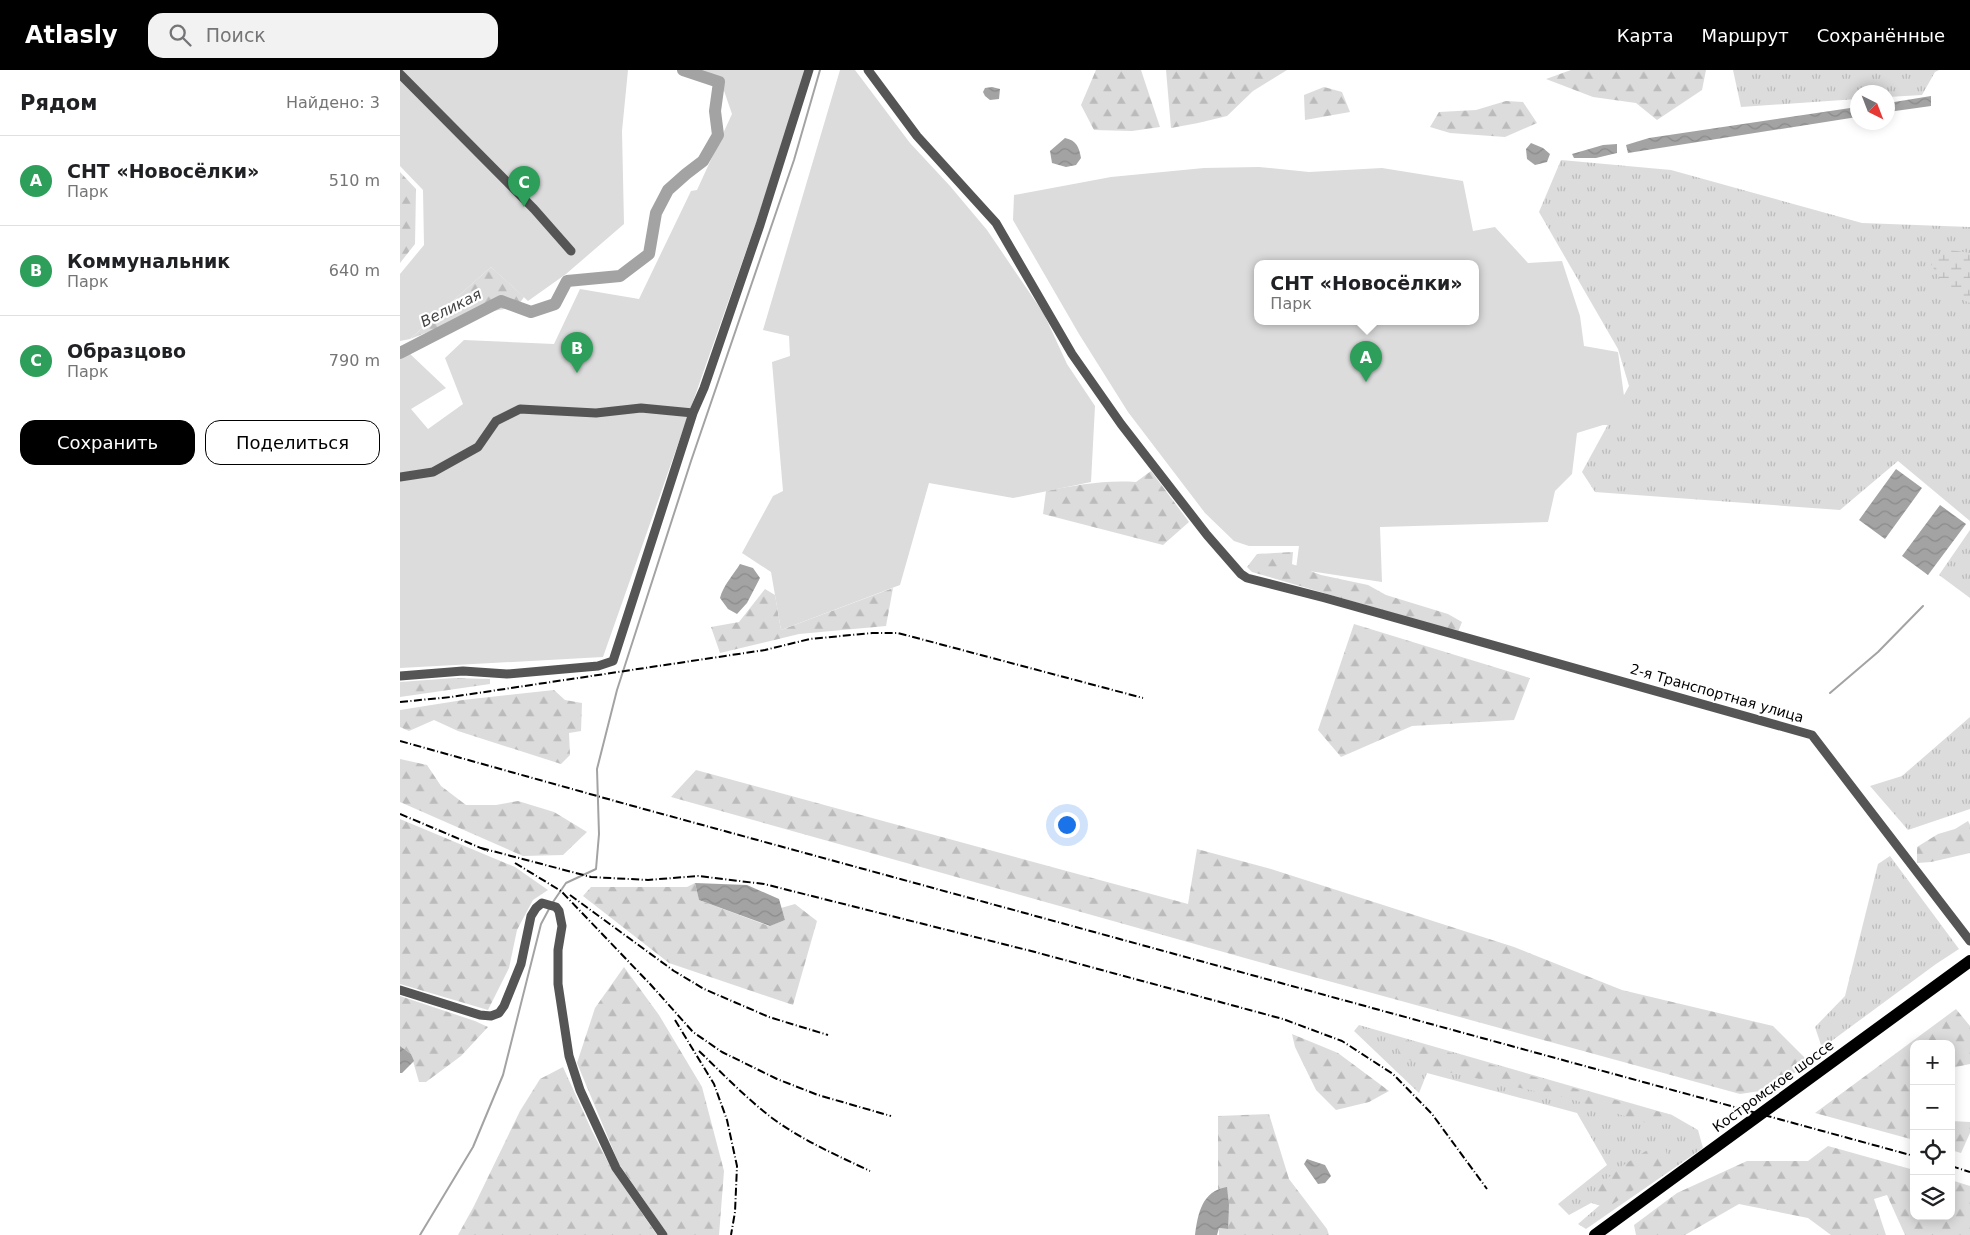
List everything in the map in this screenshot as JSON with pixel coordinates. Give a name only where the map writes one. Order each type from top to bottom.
[{"type":"highway","name":"Костромское шоссе","points":[[1595,1235],[1970,961]]},
{"type":"street","points":[[400,676],[463,671],[507,674],[598,666],[613,661],[693,412],[704,388],[760,225],[809,70]]},
{"type":"street","name":"2-я Транспортная улица","points":[[868,70],[917,136],[996,223],[1072,354],[1121,424],[1207,535],[1241,574],[1247,578],[1812,735],[1970,941]]},
{"type":"street","points":[[400,74],[534,209],[571,251]]},
{"type":"street","points":[[400,477],[433,472],[478,447],[496,421],[520,409],[596,412],[641,408],[693,412]]},
{"type":"street","points":[[400,990],[480,1015],[491,1016],[499,1013],[504,1006],[521,964],[532,916],[536,908],[542,903],[556,907],[559,911],[562,926],[558,950],[558,984],[569,1056],[580,1090],[616,1168],[663,1235]]},
{"type":"green space","points":[[400,70],[628,70],[622,131],[624,224],[566,274],[528,301],[491,267],[410,339],[400,341],[400,274],[424,245],[423,190],[400,166]]},
{"type":"green space","points":[[681,70],[806,70],[758,217],[603,657],[400,668],[400,356],[408,352],[446,388],[411,409],[428,429],[463,404],[445,358],[464,340],[554,344],[580,289],[639,299],[691,191],[697,190],[732,114],[722,85]]},
{"type":"green space","points":[[840,70],[855,70],[910,143],[987,230],[1044,314],[1067,364],[1095,406],[1091,482],[1013,498],[929,483],[900,585],[781,630],[771,572],[742,553],[773,496],[783,491],[772,362],[790,356],[789,336],[763,330]]},
{"type":"green space","points":[[1096,70],[1141,70],[1160,127],[1132,131],[1094,130],[1081,105]]},
{"type":"green space","points":[[1166,70],[1287,70],[1253,91],[1227,116],[1171,128]]},
{"type":"green space","points":[[1571,70],[1706,70],[1702,90],[1657,120],[1636,103],[1593,97],[1546,79]]},
{"type":"green space","points":[[1733,70],[1939,70],[1935,72],[1922,95],[1895,97],[1895,85],[1850,85],[1850,99],[1741,107]]},
{"type":"green space","points":[[1324,87],[1342,92],[1350,112],[1305,120],[1304,95]]},
{"type":"green space","points":[[1506,101],[1523,102],[1537,123],[1505,137],[1450,133],[1430,127],[1439,112],[1476,110]]},
{"type":"green space","points":[[1561,160],[1671,170],[1862,223],[1970,227],[1970,521],[1898,461],[1840,510],[1595,492],[1582,472],[1629,386],[1618,349],[1539,212]]},
{"type":"green space","points":[[1259,167],[1309,172],[1382,168],[1463,181],[1473,231],[1495,227],[1528,263],[1562,261],[1580,316],[1584,346],[1618,352],[1628,425],[1603,425],[1577,433],[1572,474],[1555,491],[1548,522],[1380,527],[1382,582],[1296,569],[1299,546],[1249,546],[1234,541],[1205,513],[1128,412],[1079,334],[1013,220],[1014,195],[1111,177],[1204,168]]},
{"type":"green space","points":[[400,172],[416,189],[415,244],[400,263]]},
{"type":"green space","points":[[1944,249],[1970,253],[1970,303],[1948,293],[1931,264]]},
{"type":"green space","points":[[491,267],[524,297],[517,307],[476,315],[410,339]]},
{"type":"green space","points":[[1151,471],[1189,522],[1163,545],[1043,514],[1046,491],[1101,482],[1136,482]]},
{"type":"green space","points":[[1970,530],[1970,598],[1939,575]]},
{"type":"green space","points":[[1293,552],[1292,564],[1321,575],[1368,585],[1386,595],[1448,614],[1462,622],[1458,632],[1252,572],[1247,567],[1257,554]]},
{"type":"green space","points":[[893,588],[886,626],[799,634],[720,653],[711,627],[739,622],[765,589],[775,595],[781,630]]},
{"type":"green space","points":[[1354,624],[1530,678],[1514,720],[1412,726],[1341,757],[1318,730]]},
{"type":"green space","points":[[454,678],[490,679],[490,684],[400,697],[400,682]]},
{"type":"green space","points":[[554,690],[565,700],[582,703],[581,731],[569,733],[570,755],[561,764],[458,731],[434,720],[409,731],[400,727],[400,710],[463,700]]},
{"type":"green space","points":[[1970,717],[1970,809],[1908,830],[1870,786],[1902,776]]},
{"type":"green space","points":[[400,759],[427,765],[441,786],[466,805],[496,805],[518,801],[554,812],[587,832],[563,855],[523,856],[400,802]]},
{"type":"green space","points":[[696,770],[1188,904],[1197,849],[1271,869],[1514,947],[1622,990],[1773,1026],[1809,1062],[1773,1089],[1740,1094],[1252,960],[671,797]]},
{"type":"green space","points":[[400,819],[515,867],[548,890],[533,900],[517,930],[509,968],[488,1010],[400,984]]},
{"type":"green space","points":[[1968,821],[1970,825],[1970,853],[1931,862],[1917,863],[1917,847],[1938,834],[1955,829]]},
{"type":"green space","points":[[1890,856],[1959,949],[1822,1048],[1815,1027],[1845,996],[1878,864]]},
{"type":"green space","points":[[695,883],[699,900],[769,926],[785,920],[781,908],[795,904],[817,921],[793,1005],[669,963],[583,896],[591,887],[687,887]]},
{"type":"green space","points":[[624,967],[659,1015],[702,1087],[724,1171],[719,1235],[668,1235],[619,1164],[577,1063],[595,1008]]},
{"type":"green space","points":[[400,996],[488,1027],[461,1056],[426,1082],[419,1082],[411,1054],[400,1046]]},
{"type":"green space","points":[[1956,1009],[1970,1026],[1970,1064],[1955,1067],[1955,1040],[1914,1040]]},
{"type":"green space","points":[[1359,1025],[1672,1115],[1698,1130],[1703,1148],[1586,1229],[1578,1224],[1600,1205],[1591,1203],[1569,1215],[1558,1204],[1607,1165],[1577,1113],[1427,1073],[1419,1093],[1354,1031]]},
{"type":"green space","points":[[1292,1034],[1338,1053],[1389,1091],[1369,1102],[1336,1110],[1316,1090],[1295,1047]]},
{"type":"green space","points":[[1394,1037],[1672,1115],[1659,1127],[1571,1099],[1443,1071],[1400,1057]]},
{"type":"green space","points":[[1910,1043],[1910,1139],[1815,1113]]},
{"type":"green space","points":[[563,1067],[612,1170],[657,1235],[458,1235],[520,1111],[540,1079]]},
{"type":"green space","points":[[1269,1114],[1289,1179],[1327,1229],[1329,1235],[1219,1235],[1219,1228],[1228,1229],[1227,1188],[1218,1189],[1218,1116]]},
{"type":"green space","points":[[1955,1121],[1970,1122],[1970,1133],[1961,1153],[1955,1151]]},
{"type":"green space","points":[[1828,1146],[1910,1169],[1910,1220],[1955,1220],[1955,1181],[1970,1186],[1970,1235],[1905,1235],[1887,1195],[1874,1199],[1886,1235],[1831,1235],[1808,1218],[1739,1204],[1685,1235],[1636,1235],[1634,1225],[1677,1193],[1747,1161],[1808,1161]]},
{"type":"green space","points":[[1665,1148],[1670,1165],[1607,1208],[1592,1203],[1599,1185],[1625,1164],[1649,1149]]},
{"type":"water","points":[[985,88],[1000,89],[999,99],[990,100],[985,96],[983,92]]},
{"type":"water","points":[[1931,96],[1931,106],[1895,111],[1895,102]]},
{"type":"water","points":[[1850,108],[1850,118],[1628,153],[1626,145],[1649,138]]},
{"type":"water","points":[[1065,138],[1075,143],[1078,148],[1081,158],[1076,165],[1066,167],[1052,163],[1050,151]]},
{"type":"water","points":[[1531,143],[1543,148],[1550,154],[1547,162],[1535,165],[1527,159],[1526,149]]},
{"type":"water","points":[[1617,144],[1617,153],[1596,158],[1574,158],[1572,154],[1603,145]]},
{"type":"water","points":[[1896,469],[1922,488],[1885,539],[1859,520]]},
{"type":"water","points":[[1940,505],[1966,524],[1928,575],[1902,556]]},
{"type":"water","points":[[740,564],[753,568],[760,578],[747,603],[737,614],[728,609],[720,598]]},
{"type":"water","points":[[695,883],[747,885],[779,899],[785,920],[770,926],[699,900]]},
{"type":"water","points":[[400,1046],[411,1054],[414,1061],[402,1073],[400,1073]]},
{"type":"water","points":[[1307,1159],[1325,1165],[1331,1176],[1325,1183],[1318,1184],[1304,1164]]},
{"type":"water","points":[[1227,1187],[1229,1205],[1228,1229],[1219,1228],[1217,1235],[1195,1235],[1200,1211],[1207,1198],[1219,1189]]},
{"type":"waterway","name":"Великая","points":[[400,353],[501,301],[531,312],[555,304],[567,281],[620,276],[649,254],[656,213],[668,190],[703,161],[718,135],[715,111],[719,82],[683,70]]},
{"type":"waterway","points":[[553,902],[566,883],[596,869],[599,834],[597,769],[617,690],[691,461],[794,160],[820,70]]},
{"type":"waterway","points":[[1830,693],[1878,652],[1923,606]]},
{"type":"waterway","points":[[420,1235],[473,1147],[503,1075],[541,924],[549,909]]},
{"type":"railway","points":[[400,702],[451,697],[765,650],[810,639],[872,633],[898,633],[1143,698]]},
{"type":"railway","points":[[400,741],[1910,1155]]},
{"type":"railway","points":[[400,814],[488,851]]},
{"type":"railway","points":[[481,848],[591,877],[648,880],[698,876],[764,884],[1035,952],[1283,1019],[1342,1041],[1393,1074],[1432,1114],[1487,1189]]},
{"type":"railway","points":[[515,863],[561,891],[693,1032],[722,1052],[777,1079],[818,1095],[891,1116]]},
{"type":"railway","points":[[570,895],[674,971],[704,989],[769,1017],[828,1035]]},
{"type":"railway","points":[[675,1020],[714,1084],[727,1120],[737,1166],[735,1212],[731,1235]]},
{"type":"railway","points":[[699,1051],[744,1094],[783,1126],[870,1171]]},
{"type":"railway","points":[[1955,1167],[1970,1172]]},
{"type":"place","name":"Образцово","points":[[524,207]]},
{"type":"place","name":"Коммунальник","points":[[577,373]]},
{"type":"place","name":"СНТ «Новосёлки»","points":[[1366,382]]}]
